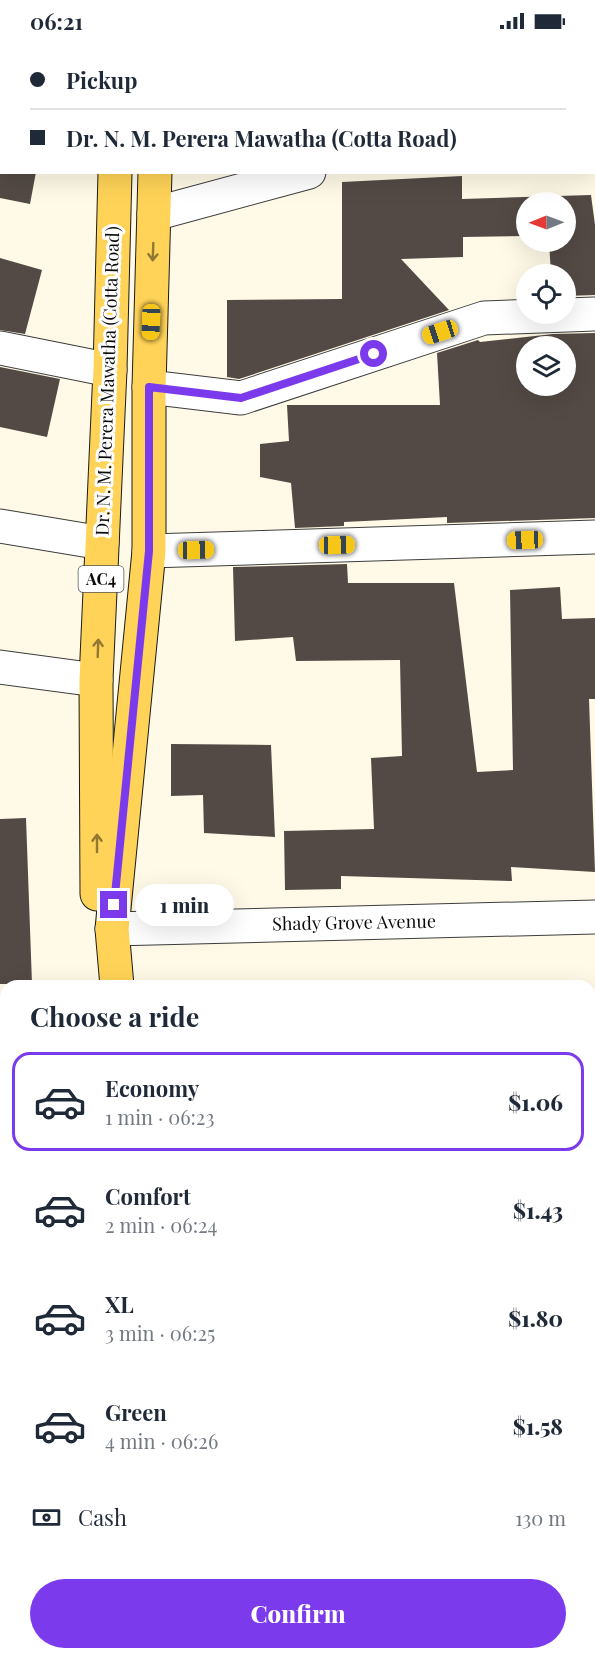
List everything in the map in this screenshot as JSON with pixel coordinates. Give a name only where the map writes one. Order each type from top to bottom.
[{"type":"main road","name":"Dr. N. M. Perera Mawatha (Cotta Road)","points":[[97,980],[96,680],[110,370],[115,174]]},
{"type":"main road","name":"AC4","points":[[116,980],[112,928],[149,551],[149,387],[155,174]]},
{"type":"street","points":[[154,214],[302,174]]},
{"type":"street","points":[[149,387],[241,398],[484,318],[595,314]]},
{"type":"street","points":[[0,348],[110,370]]},
{"type":"street","points":[[0,526],[102,543]]},
{"type":"street","points":[[149,551],[595,537]]},
{"type":"street","points":[[0,667],[96,680]]},
{"type":"street","name":"Shady Grove Avenue","points":[[112,928],[595,917]]},
{"type":"building","points":[[0,174],[36,174],[30,204],[0,198]]},
{"type":"building","points":[[462,176],[462,199],[516,197],[516,236],[463,237],[463,257],[401,259],[449,310],[239,379],[227,377],[227,300],[342,299],[342,182]]},
{"type":"building","points":[[576,195],[591,195],[595,225],[595,295],[576,296],[576,264],[550,264],[550,252],[576,252]]},
{"type":"building","points":[[0,258],[42,270],[25,334],[0,330]]},
{"type":"building","points":[[595,333],[595,518],[447,523],[447,517],[344,522],[344,526],[295,528],[291,483],[260,477],[260,444],[289,441],[287,405],[440,405],[437,353],[478,340],[480,342],[516,338],[516,396],[576,396],[576,336],[535,336]]},
{"type":"building","points":[[0,367],[60,379],[47,437],[0,427]]},
{"type":"building","points":[[347,564],[348,583],[454,583],[477,772],[513,770],[510,590],[560,587],[562,619],[595,618],[595,699],[589,699],[595,872],[511,867],[512,881],[341,876],[341,889],[285,890],[284,831],[374,829],[371,758],[402,756],[400,660],[296,661],[293,637],[235,641],[233,567]]},
{"type":"building","points":[[171,744],[271,745],[275,837],[204,833],[203,795],[171,796]]},
{"type":"building","points":[[26,818],[32,980],[0,980],[0,819]]},
{"type":"route","points":[[114,905],[149,551],[149,387],[241,398],[374,354]]}]
